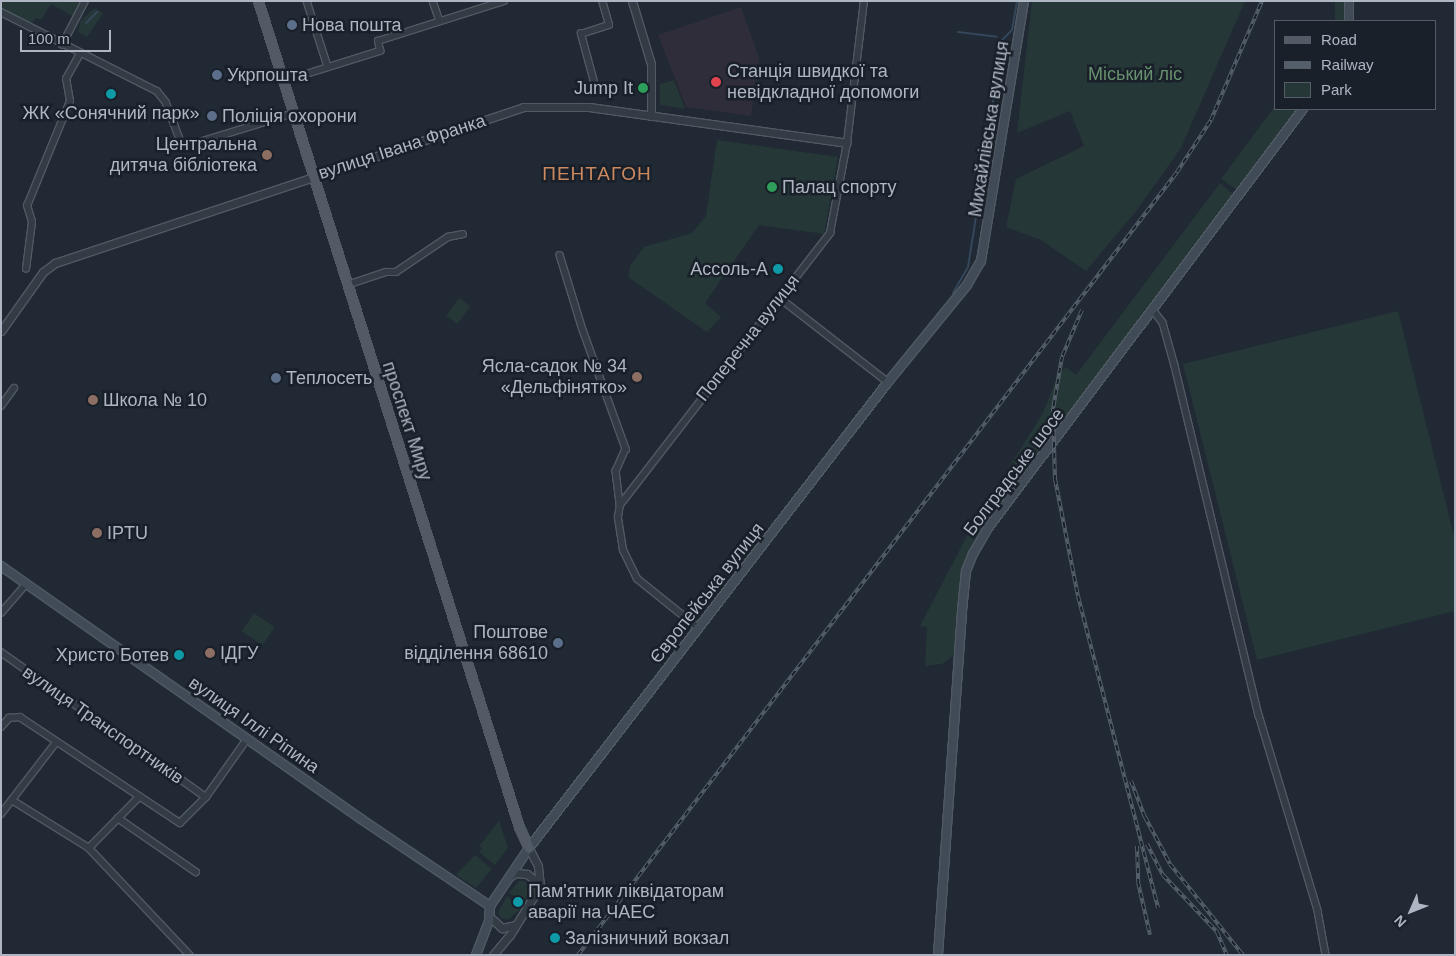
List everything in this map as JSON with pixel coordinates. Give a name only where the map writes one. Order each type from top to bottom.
[{"type":"main road","name":"проспект Миру","points":[[258,1],[519,827],[530,848]]},
{"type":"main road","name":"Михайлівська вулиця","points":[[981,260],[1024,1]]},
{"type":"main road","points":[[1349,1],[1349,20]]},
{"type":"main road","name":"Болградське шосе","points":[[938,955],[966,571],[988,528],[1302,110]]},
{"type":"main road","name":"Європейська вулиця","points":[[490,906],[530,848],[888,382],[966,285],[981,260]]},
{"type":"main road","name":"вулиця Іллі Ріпина","points":[[1,566],[470,896],[490,906]]},
{"type":"main road","points":[[476,955],[490,916],[490,906]]},
{"type":"street","points":[[62,45],[85,1]]},
{"type":"street","points":[[307,1],[328,67]]},
{"type":"street","points":[[433,1],[440,21]]},
{"type":"street","points":[[284,81],[380,51],[378,41],[504,1]]},
{"type":"street","points":[[594,82],[581,34],[609,25],[602,1]]},
{"type":"street","points":[[632,1],[651,64],[651,116]]},
{"type":"street","name":"Поперечна вулиця","points":[[620,505],[830,233],[847,143],[864,1]]},
{"type":"street","points":[[1,12],[62,45],[157,91],[166,102],[183,147],[294,113]]},
{"type":"street","points":[[26,269],[32,222],[27,206],[70,101],[66,79],[80,54]]},
{"type":"street","name":"вулиця Івана Франка","points":[[1,331],[43,272],[56,263],[523,107],[589,107],[847,143]]},
{"type":"street","points":[[347,285],[386,272],[396,272],[448,237],[464,234]]},
{"type":"street","points":[[560,256],[583,330],[626,449],[616,471],[620,505],[618,517],[623,550],[638,579],[698,628]]},
{"type":"street","points":[[780,298],[888,382]]},
{"type":"street","points":[[1153,310],[1163,323],[1175,366],[1259,715],[1318,911],[1326,955]]},
{"type":"street","points":[[1,406],[14,388]]},
{"type":"street","points":[[1,613],[26,584]]},
{"type":"street","name":"вулиця Транспортників","points":[[1,652],[206,797]]},
{"type":"street","points":[[1,727],[15,716],[138,798],[180,823],[206,797],[247,739]]},
{"type":"street","points":[[1,814],[55,744]]},
{"type":"street","points":[[89,848],[138,798]]},
{"type":"street","points":[[12,800],[89,848],[190,955]]},
{"type":"street","points":[[118,818],[196,872]]},
{"type":"street","points":[[493,955],[518,922],[537,892],[540,876],[530,848]]},
{"type":"street","points":[[507,880],[516,873],[527,874],[536,881],[537,892]]},
{"type":"street","points":[[490,916],[502,928],[511,927],[518,922]]},
{"type":"shaded area","name":"Станція швидкої та невідкладної допомоги","points":[[741,7],[759,57],[751,116],[686,107],[658,35]]},
{"type":"green space","points":[[1,1],[82,1],[74,17],[51,4],[41,20],[37,18],[29,24],[1,8]]},
{"type":"green space","name":"Міський ліс","points":[[1032,1],[1245,1],[1181,148],[1137,210],[1086,271],[1041,240],[1006,227],[1016,179],[1084,146],[1070,111],[1017,133]]},
{"type":"green space","points":[[1328,1],[1346,1],[1346,20],[1335,20],[1335,3]]},
{"type":"green space","points":[[95,8],[103,13],[87,37],[78,32],[81,20]]},
{"type":"green space","points":[[674,80],[685,109],[660,105],[660,84]]},
{"type":"green space","points":[[1274,107],[1274,110],[1298,110],[1240,188],[1234,188],[1221,179]]},
{"type":"green space","points":[[717,140],[838,157],[824,234],[759,225],[705,303],[721,317],[707,332],[628,277],[630,266],[644,247],[692,233],[706,216]]},
{"type":"green space","points":[[1220,183],[1233,194],[1232,197],[978,534],[963,570],[956,654],[942,664],[925,666],[927,627],[920,626],[971,528],[1043,413],[1058,375],[1066,367],[1076,375]]},
{"type":"green space","points":[[459,298],[470,306],[457,324],[446,316]]},
{"type":"green space","points":[[1398,311],[1455,540],[1455,611],[1257,660],[1183,364]]},
{"type":"green space","points":[[254,613],[275,627],[262,645],[242,631]]},
{"type":"green space","points":[[499,821],[508,848],[495,865],[479,852],[482,848],[479,846]]},
{"type":"green space","points":[[475,855],[492,869],[476,888],[456,875]]},
{"type":"green space","points":[[519,881],[525,881],[531,888],[524,902],[509,893]]},
{"type":"green space","points":[[507,896],[521,908],[508,920],[501,918],[498,912]]},
{"type":"waterway","points":[[984,161],[1002,40],[1012,30],[1017,1]]},
{"type":"waterway","points":[[86,23],[97,12]]},
{"type":"waterway","points":[[958,32],[997,37]]},
{"type":"waterway","points":[[979,200],[983,172]]},
{"type":"waterway","points":[[953,293],[968,267],[978,204]]},
{"type":"railway","points":[[578,955],[1177,172],[1211,120],[1262,1]]},
{"type":"railway","points":[[1082,310],[1062,357],[1053,409],[1055,479],[1078,596],[1158,908]]},
{"type":"railway","points":[[1131,781],[1145,817],[1170,864],[1243,955]]},
{"type":"railway","points":[[1147,844],[1163,875],[1217,932],[1227,955]]},
{"type":"railway","points":[[1137,846],[1138,882],[1150,935]]},
{"type":"place","name":"Нова пошта","points":[[292,25]]},
{"type":"place","name":"Укрпошта","points":[[217,75]]},
{"type":"place","name":"Станція швидкої та невідкладної допомоги","points":[[716,82]]},
{"type":"place","name":"Jump It","points":[[643,88]]},
{"type":"place","name":"ЖК «Сонячний парк»","points":[[111,94]]},
{"type":"place","name":"Поліція охорони","points":[[212,116]]},
{"type":"place","name":"Центральна дитяча бібліотека","points":[[267,155]]},
{"type":"place","name":"Палац спорту","points":[[772,187]]},
{"type":"place","name":"Ассоль-А","points":[[778,269]]},
{"type":"place","name":"Ясла-садок № 34 «Дельфінятко»","points":[[637,377]]},
{"type":"place","name":"Теплосеть","points":[[276,378]]},
{"type":"place","name":"Школа № 10","points":[[93,400]]},
{"type":"place","name":"IPTU","points":[[97,533]]},
{"type":"place","name":"Поштове відділення 68610","points":[[558,643]]},
{"type":"place","name":"ІДГУ","points":[[210,653]]},
{"type":"place","name":"Христо Ботев","points":[[179,655]]},
{"type":"place","name":"Пам'ятник ліквідаторам аварії на ЧАЕС","points":[[518,902]]},
{"type":"place","name":"Залізничний вокзал","points":[[555,938]]},
{"type":"district","name":"ПЕНТАГОН","points":[[597,174]]}]
